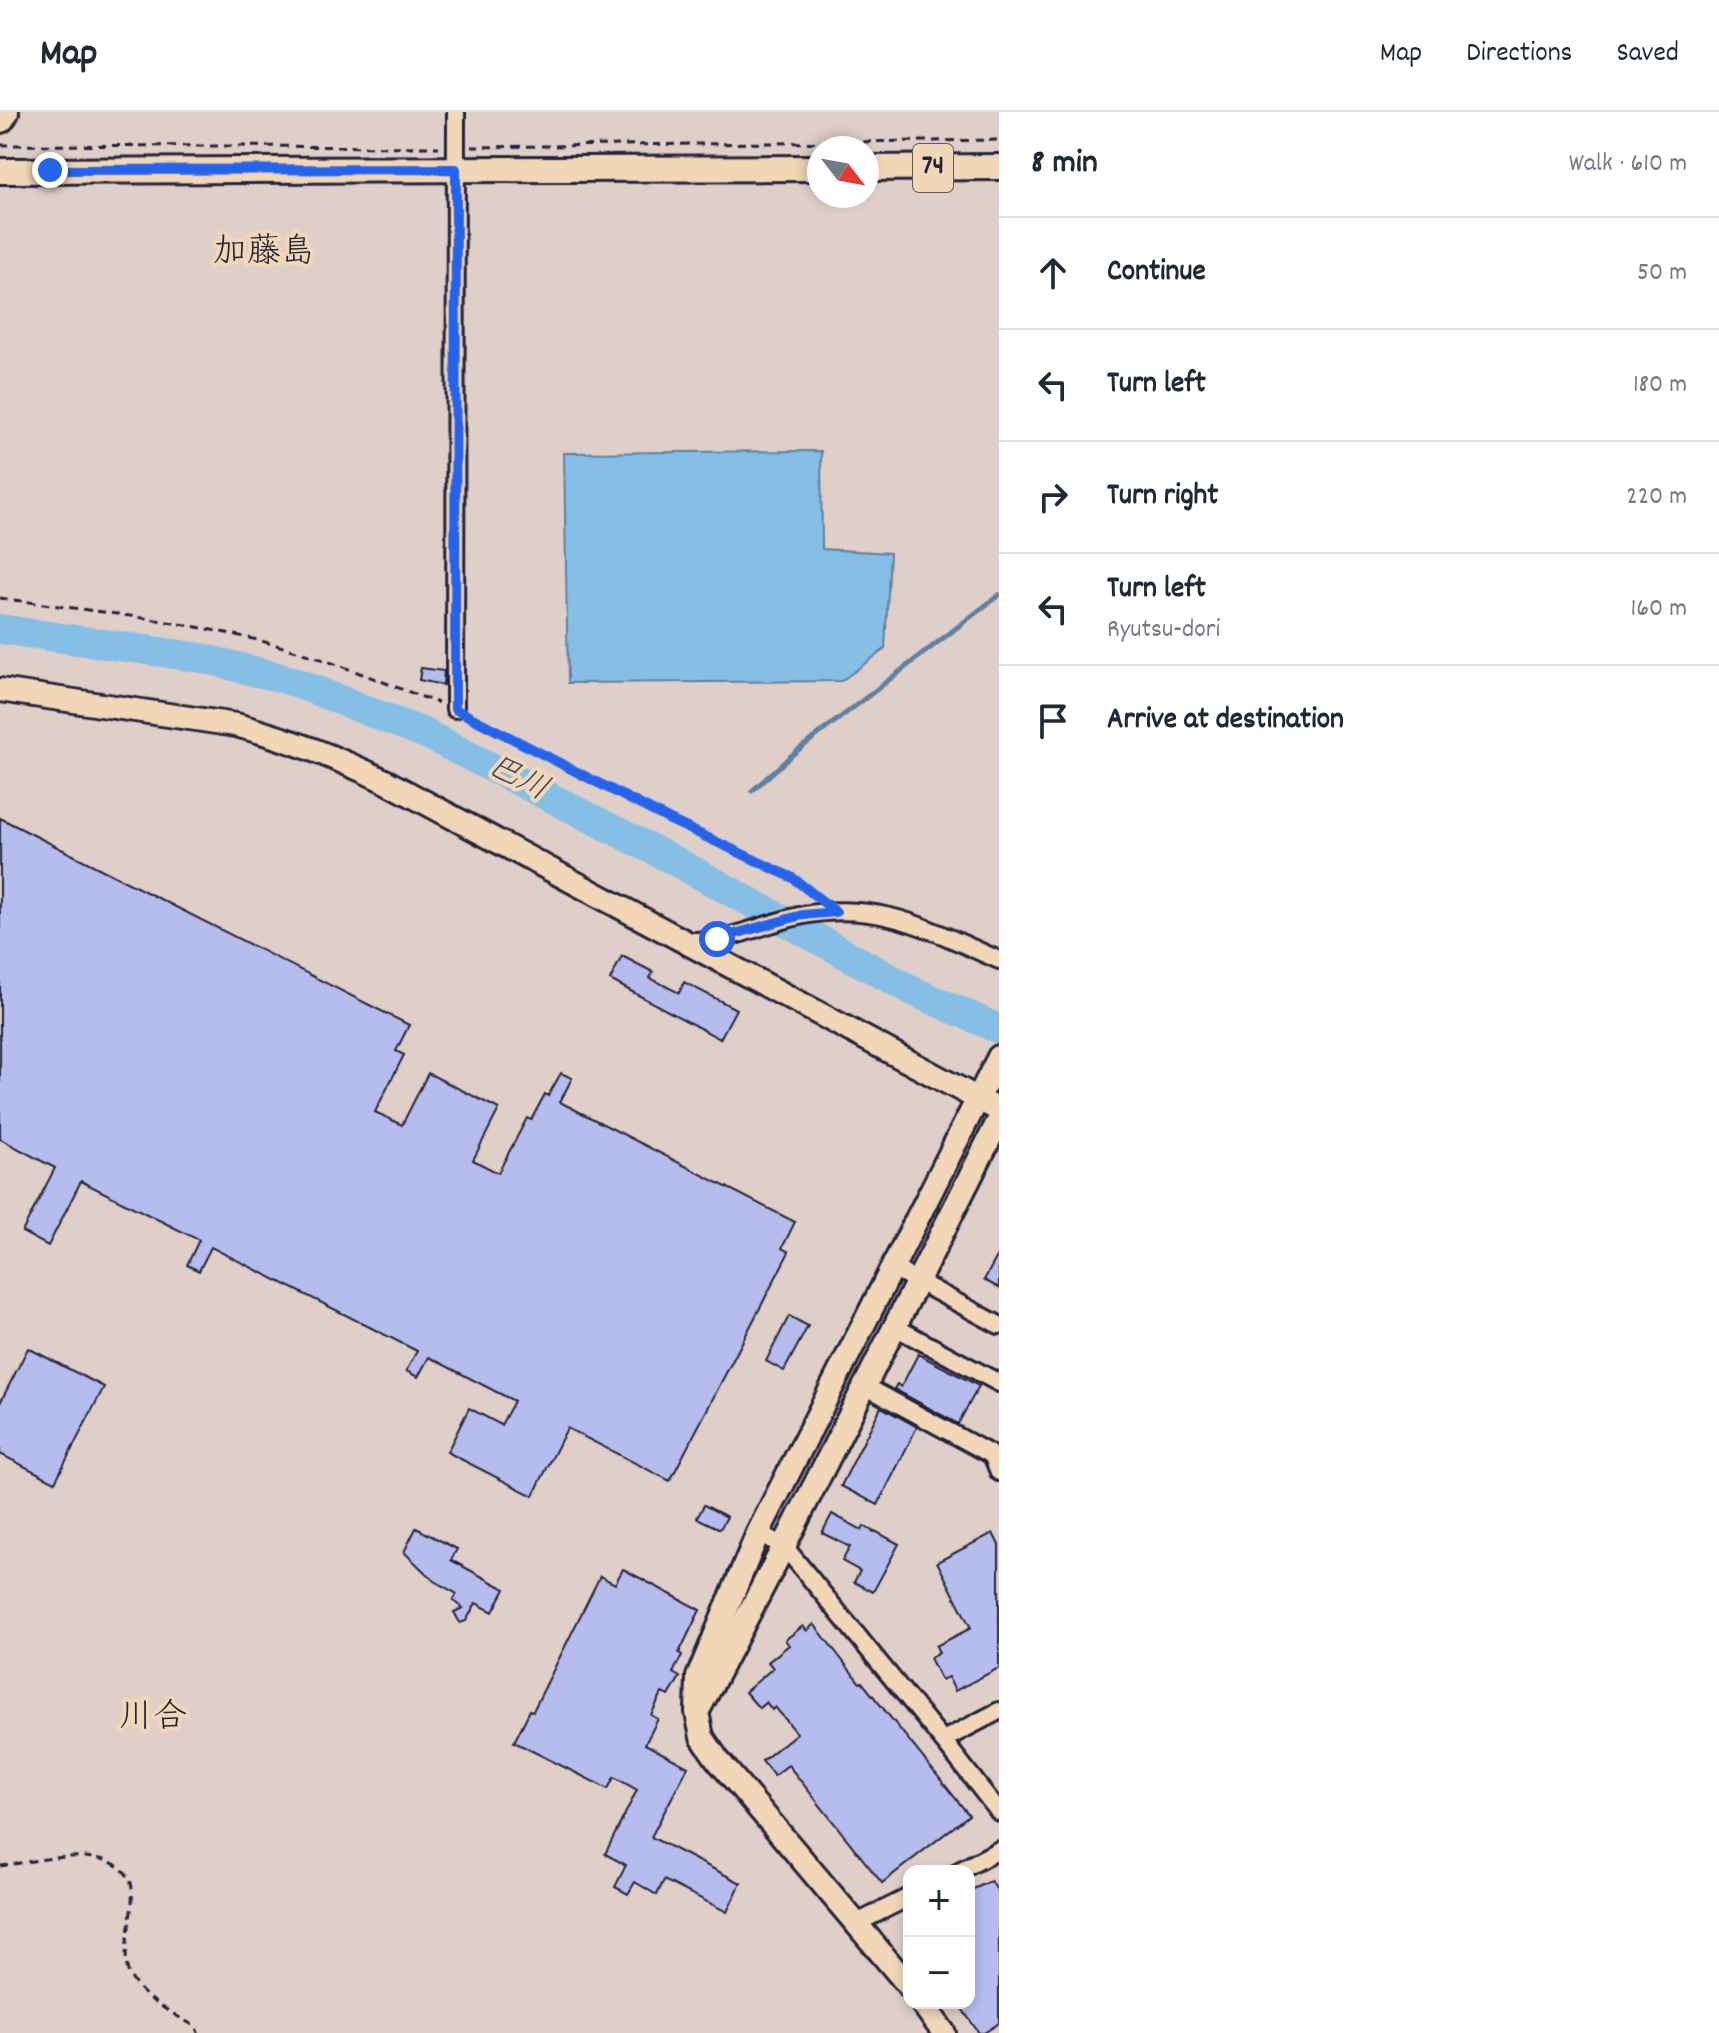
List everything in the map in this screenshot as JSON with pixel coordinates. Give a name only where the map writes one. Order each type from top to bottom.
[{"type":"highway","points":[[0,118],[4,112]]},
{"type":"main road","points":[[0,171],[456,158],[807,168]]},
{"type":"main road","name":"74","points":[[879,168],[999,167]]},
{"type":"street","points":[[455,709],[456,112]]},
{"type":"street","points":[[0,690],[236,725],[323,753],[387,782],[999,1110]]},
{"type":"street","points":[[682,942],[717,939],[802,915],[861,910],[917,923],[999,960]]},
{"type":"street","points":[[903,1979],[717,1759],[702,1737],[697,1712],[698,1677],[758,1533],[999,1057]]},
{"type":"street","points":[[697,1712],[999,1120]]},
{"type":"street","points":[[893,1268],[999,1325]]},
{"type":"street","points":[[895,1327],[999,1383]]},
{"type":"street","points":[[865,1386],[992,1455],[999,1472]]},
{"type":"street","points":[[758,1533],[784,1546],[999,1812]]},
{"type":"street","points":[[943,1740],[999,1711]]},
{"type":"street","points":[[970,1865],[999,1850]]},
{"type":"street","points":[[857,1923],[903,1900]]},
{"type":"street","points":[[926,2009],[944,2033]]},
{"type":"path","points":[[0,145],[456,158],[999,140]]},
{"type":"path","points":[[0,598],[153,620],[255,639],[332,663],[455,709],[670,820],[793,878],[836,912]]},
{"type":"path","points":[[0,1866],[69,1857],[100,1857],[119,1866],[131,1882],[127,1972],[140,1991],[196,2027],[198,2033]]},
{"type":"water","points":[[821,451],[822,549],[890,553],[885,649],[841,681],[568,683],[564,453]]},
{"type":"building","points":[[421,668],[444,671],[443,685],[419,680]]},
{"type":"building","points":[[0,818],[409,1025],[396,1051],[404,1055],[375,1112],[402,1125],[428,1073],[499,1109],[473,1160],[498,1173],[527,1118],[531,1120],[561,1073],[572,1078],[560,1102],[795,1222],[782,1248],[789,1252],[670,1481],[567,1428],[533,1496],[447,1452],[469,1408],[501,1425],[514,1401],[429,1357],[418,1377],[406,1371],[417,1351],[211,1247],[199,1271],[187,1265],[199,1240],[81,1181],[48,1246],[22,1232],[55,1168],[0,1139]]},
{"type":"building","points":[[622,956],[653,972],[650,978],[679,993],[684,982],[736,1009],[720,1039],[610,980]]},
{"type":"building","points":[[999,1253],[999,1288],[984,1280]]},
{"type":"building","points":[[789,1316],[808,1326],[784,1371],[766,1361]]},
{"type":"building","points":[[28,1348],[104,1387],[55,1482],[0,1454],[0,1403]]},
{"type":"building","points":[[918,1354],[979,1386],[958,1424],[894,1389],[897,1384],[901,1387]]},
{"type":"building","points":[[881,1407],[917,1427],[878,1505],[841,1486]]},
{"type":"building","points":[[704,1505],[727,1517],[720,1529],[697,1518]]},
{"type":"building","points":[[832,1514],[899,1544],[873,1592],[854,1582],[860,1571],[842,1561],[850,1547],[822,1533]]},
{"type":"building","points":[[416,1528],[457,1549],[451,1560],[505,1589],[493,1612],[476,1603],[466,1621],[460,1623],[454,1612],[463,1608],[453,1601],[457,1594],[434,1581],[404,1552]]},
{"type":"building","points":[[993,1533],[999,1545],[999,1668],[955,1691],[948,1677],[941,1680],[930,1658],[939,1653],[936,1646],[971,1628],[937,1562]]},
{"type":"building","points":[[623,1569],[700,1610],[673,1673],[680,1677],[669,1696],[662,1693],[651,1715],[658,1719],[645,1744],[688,1767],[651,1837],[741,1883],[727,1912],[664,1880],[657,1895],[635,1882],[628,1894],[615,1887],[626,1865],[605,1854],[637,1790],[614,1777],[608,1789],[514,1742],[530,1710],[533,1711],[600,1576],[615,1584]]},
{"type":"building","points":[[814,1624],[969,1815],[882,1883],[788,1765],[774,1776],[762,1761],[797,1733],[775,1707],[772,1710],[766,1702],[759,1708],[745,1692],[773,1668],[768,1662],[789,1645],[785,1640],[803,1626],[807,1631]]},
{"type":"building","points":[[991,1881],[999,1893],[999,2023],[984,2033],[979,2033],[962,2009],[975,2009],[975,1888]]},
{"type":"waterway","points":[[752,791],[793,754],[999,595]]},
{"type":"waterway","name":"巴川","points":[[0,629],[202,658],[289,680],[426,734],[675,861],[913,991],[999,1029]]},
{"type":"district","name":"加藤島","points":[[264,254]]},
{"type":"district","name":"川合","points":[[153,1719]]},
{"type":"route","points":[[50,170],[456,169],[455,709],[670,820],[793,878],[836,912],[802,915],[717,939]]}]
